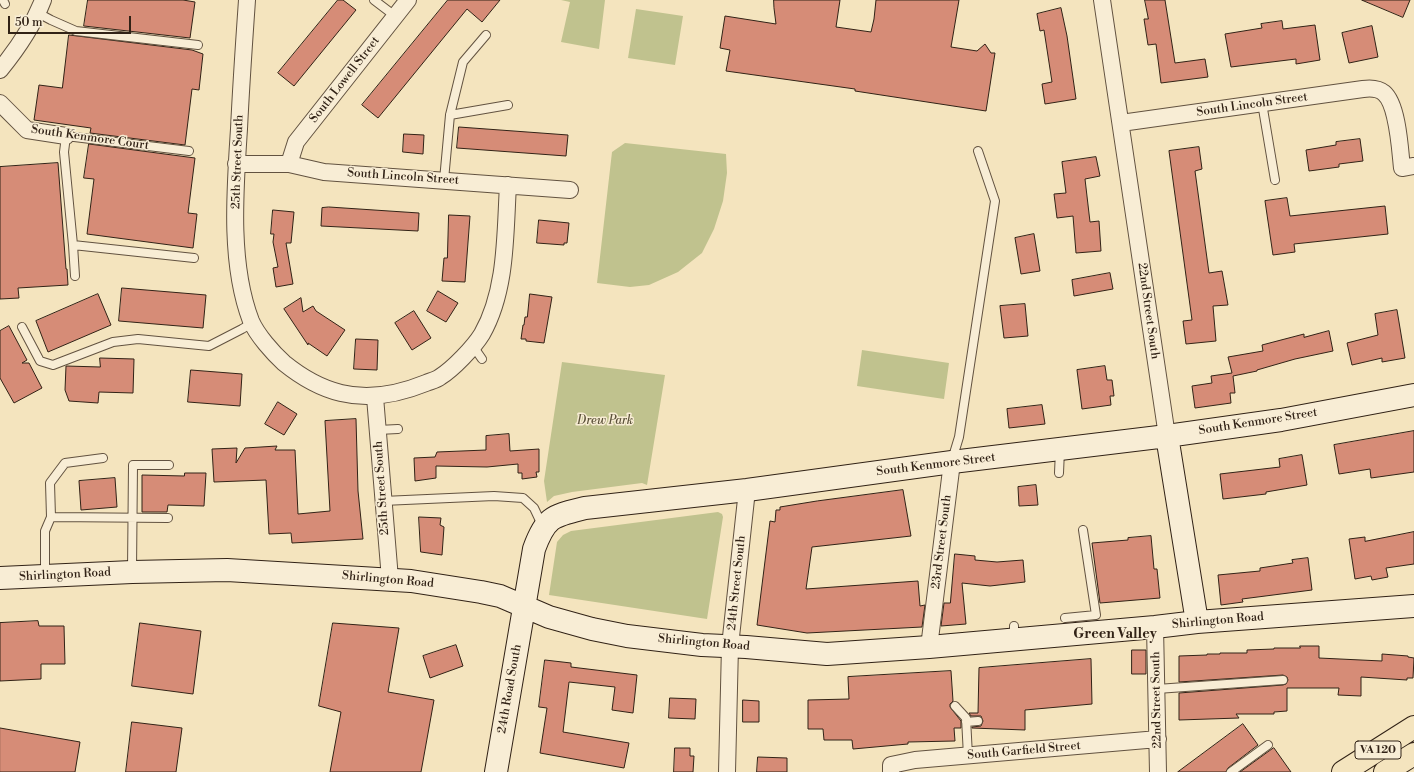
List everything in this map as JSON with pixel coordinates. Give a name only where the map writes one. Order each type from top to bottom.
[{"type":"main road","name":"South Kenmore Street","points":[[524,606],[534,549],[543,528],[560,514],[585,508],[747,490],[952,462],[1167,436],[1281,420],[1414,395]]},
{"type":"main road","name":"22nd Street South","points":[[1167,436],[1197,622]]},
{"type":"main road","name":"Shirlington Road","points":[[0,578],[132,572],[227,570],[390,579],[430,583],[500,596],[549,617],[592,629],[628,636],[702,645],[827,654],[929,647],[1065,625],[1155,627],[1197,622],[1414,606]]},
{"type":"main road","name":"24th Road South","points":[[496,772],[524,606]]},
{"type":"main road","name":"VA 120","points":[[1343,772],[1414,729]]},
{"type":"main road","name":"VA 120","points":[[1385,772],[1414,754]]},
{"type":"street","name":"25th Street South","points":[[247,0],[236,164],[235,238],[241,286],[252,323],[272,351],[292,369],[314,383],[341,393],[375,397],[408,391],[440,377],[462,358],[473,346],[481,335],[495,308],[502,272],[508,185]]},
{"type":"street","name":"South Lowell Street","points":[[289,164],[296,142],[408,0]]},
{"type":"street","name":"22nd Street South","points":[[1102,0],[1167,436]]},
{"type":"street","points":[[0,70],[16,51],[41,7]]},
{"type":"street","name":"South Lincoln Street","points":[[1121,123],[1372,88],[1383,92],[1391,102],[1408,167]]},
{"type":"street","name":"South Kenmore Court","points":[[0,104],[27,130],[66,136]]},
{"type":"street","name":"South Lincoln Street","points":[[236,164],[289,164],[324,172],[570,190]]},
{"type":"street","name":"25th Street South","points":[[375,397],[390,579]]},
{"type":"street","name":"23rd Street South","points":[[929,647],[952,462]]},
{"type":"street","name":"24th Street South","points":[[727,772],[730,646],[747,490]]},
{"type":"street","name":"22nd Street South","points":[[1155,627],[1158,772]]},
{"type":"street","name":"South Garfield Street","points":[[891,769],[915,760],[1158,739]]},
{"type":"lane","points":[[374,0],[395,16]]},
{"type":"lane","points":[[41,7],[51,20],[76,31],[198,46]]},
{"type":"lane","points":[[444,180],[450,115],[463,62],[486,35]]},
{"type":"lane","points":[[1262,103],[1275,180]]},
{"type":"lane","points":[[450,115],[508,105]]},
{"type":"lane","points":[[66,136],[64,152],[75,276]]},
{"type":"lane","name":"South Kenmore Court","points":[[66,136],[189,151]]},
{"type":"lane","name":"23rd Street South","points":[[952,462],[959,437],[995,201],[978,151]]},
{"type":"lane","points":[[73,245],[194,258]]},
{"type":"lane","points":[[22,327],[40,361],[53,365],[113,342],[138,339],[209,346],[252,323]]},
{"type":"lane","points":[[473,346],[482,359]]},
{"type":"lane","points":[[378,430],[398,429]]},
{"type":"lane","points":[[1059,473],[1060,449]]},
{"type":"lane","points":[[45,576],[45,531],[51,517],[50,482],[65,463],[103,458]]},
{"type":"lane","points":[[132,572],[133,465],[169,465]]},
{"type":"lane","points":[[383,500],[494,496],[523,498],[534,508],[543,528]]},
{"type":"lane","points":[[51,517],[168,518]]},
{"type":"lane","points":[[1065,625],[1096,615],[1083,530]]},
{"type":"lane","points":[[1157,689],[1283,680]]},
{"type":"lane","points":[[955,706],[966,718],[968,756]]},
{"type":"lane","points":[[966,722],[978,721]]},
{"type":"lane","points":[[1231,772],[1268,745]]},
{"type":"green space","points":[[561,0],[605,0],[599,49],[561,42],[570,2]]},
{"type":"green space","points":[[636,9],[683,16],[675,65],[628,58]]},
{"type":"green space","points":[[625,143],[726,154],[727,173],[723,201],[714,229],[702,253],[678,272],[649,285],[630,287],[597,283],[612,152]]},
{"type":"green space","points":[[862,350],[949,363],[944,399],[857,386]]},
{"type":"green space","name":"Drew Park","points":[[562,362],[665,375],[647,485],[642,483],[572,492],[554,496],[547,502],[544,481]]},
{"type":"green space","points":[[718,512],[722,514],[723,517],[707,619],[549,595],[557,542],[563,535],[571,531]]},
{"type":"building","points":[[88,0],[183,0],[195,2],[190,38],[84,26]]},
{"type":"building","points":[[338,0],[343,0],[356,10],[294,86],[278,73]]},
{"type":"building","points":[[448,0],[500,0],[482,22],[467,9],[378,118],[362,105]]},
{"type":"building","points":[[774,0],[840,0],[836,27],[871,32],[876,0],[959,0],[951,47],[977,51],[985,44],[991,53],[995,53],[986,111],[855,91],[855,89],[726,71],[730,50],[720,48],[725,16],[776,24]]},
{"type":"building","points":[[1145,0],[1165,0],[1175,63],[1205,59],[1208,77],[1161,83],[1156,44],[1148,45],[1144,19],[1148,19]]},
{"type":"building","points":[[1362,0],[1410,0],[1403,17]]},
{"type":"building","points":[[1061,8],[1067,36],[1076,99],[1045,104],[1042,84],[1052,82],[1044,30],[1040,31],[1037,14]]},
{"type":"building","points":[[1282,21],[1283,29],[1315,25],[1320,60],[1296,64],[1296,59],[1231,67],[1225,34],[1262,28],[1261,24]]},
{"type":"building","points":[[1372,26],[1378,57],[1349,63],[1342,33]]},
{"type":"building","points":[[69,35],[192,50],[203,54],[199,90],[192,89],[185,145],[90,133],[91,128],[34,120],[39,85],[62,88]]},
{"type":"building","points":[[459,127],[568,135],[566,156],[457,148]]},
{"type":"building","points":[[404,134],[424,135],[423,154],[403,152]]},
{"type":"building","points":[[1360,139],[1363,161],[1339,164],[1339,167],[1309,171],[1306,150],[1336,145],[1336,142]]},
{"type":"building","points":[[89,144],[195,158],[188,213],[197,214],[193,248],[87,234],[94,179],[84,178]]},
{"type":"building","points":[[1199,147],[1202,169],[1195,171],[1209,273],[1222,271],[1228,305],[1213,306],[1216,341],[1186,344],[1183,321],[1192,320],[1169,151]]},
{"type":"building","points":[[1096,157],[1100,176],[1085,179],[1090,222],[1099,221],[1101,251],[1076,253],[1073,216],[1057,218],[1054,194],[1066,193],[1062,162]]},
{"type":"building","points":[[58,163],[68,285],[18,288],[19,298],[0,299],[0,167]]},
{"type":"building","points":[[1287,198],[1290,216],[1385,206],[1388,234],[1294,244],[1295,252],[1273,255],[1265,201]]},
{"type":"building","points":[[329,207],[419,213],[418,231],[321,226],[322,208]]},
{"type":"building","points":[[273,210],[294,212],[291,243],[286,243],[293,284],[276,287],[273,268],[278,267],[273,242],[274,234],[271,234]]},
{"type":"building","points":[[449,215],[470,216],[465,282],[442,281],[444,258],[447,258]]},
{"type":"building","points":[[539,220],[569,223],[567,243],[564,243],[564,245],[537,243]]},
{"type":"building","points":[[1034,234],[1040,271],[1021,274],[1015,238]]},
{"type":"building","points":[[1110,273],[1113,289],[1074,296],[1072,280]]},
{"type":"building","points":[[122,288],[206,295],[203,328],[119,321]]},
{"type":"building","points":[[438,291],[458,303],[446,322],[427,311]]},
{"type":"building","points":[[98,294],[111,325],[48,352],[36,321]]},
{"type":"building","points":[[530,294],[552,297],[544,343],[521,339],[525,317],[527,317]]},
{"type":"building","points":[[301,298],[303,312],[313,306],[316,311],[345,330],[327,356],[308,343],[308,345],[284,309]]},
{"type":"building","points":[[1025,304],[1028,336],[1004,338],[1000,306]]},
{"type":"building","points":[[1397,310],[1405,358],[1382,362],[1382,358],[1352,365],[1347,343],[1378,335],[1375,314]]},
{"type":"building","points":[[414,311],[431,338],[412,350],[395,323]]},
{"type":"building","points":[[9,326],[27,360],[22,363],[29,363],[42,388],[14,403],[0,378],[0,331]]},
{"type":"building","points":[[1329,331],[1333,351],[1295,359],[1257,371],[1233,376],[1235,393],[1230,393],[1231,403],[1195,408],[1192,386],[1212,383],[1211,376],[1232,373],[1228,357],[1263,351],[1262,345],[1304,334],[1304,337]]},
{"type":"building","points":[[356,339],[378,340],[377,370],[354,369]]},
{"type":"building","points":[[100,358],[134,359],[133,393],[99,392],[98,403],[69,401],[65,390],[66,366],[100,367]]},
{"type":"building","points":[[1105,366],[1107,380],[1112,380],[1114,396],[1110,396],[1111,405],[1082,409],[1077,370]]},
{"type":"building","points":[[191,370],[242,374],[240,406],[188,402]]},
{"type":"building","points":[[278,402],[297,414],[284,435],[265,424]]},
{"type":"building","points":[[1042,405],[1045,424],[1009,428],[1007,409]]},
{"type":"building","points":[[356,419],[358,491],[363,539],[292,543],[291,533],[269,534],[266,480],[214,482],[212,449],[237,448],[236,463],[245,448],[277,446],[275,450],[295,450],[298,514],[330,511],[325,421]]},
{"type":"building","points":[[1414,431],[1414,472],[1371,478],[1370,469],[1339,474],[1334,445]]},
{"type":"building","points":[[509,434],[510,451],[539,449],[539,472],[536,472],[537,477],[522,479],[522,473],[518,473],[518,464],[487,467],[436,466],[436,478],[415,481],[414,458],[435,457],[437,452],[486,450],[486,436]]},
{"type":"building","points":[[1302,455],[1307,485],[1266,492],[1266,494],[1223,499],[1220,474],[1280,467],[1279,459]]},
{"type":"building","points":[[185,473],[206,473],[204,506],[168,505],[167,512],[142,512],[142,475],[184,476]]},
{"type":"building","points":[[115,478],[117,507],[81,510],[79,481]]},
{"type":"building","points":[[1036,485],[1038,505],[1019,506],[1018,487]]},
{"type":"building","points":[[903,490],[911,536],[812,547],[806,589],[918,581],[920,606],[925,605],[922,627],[807,633],[757,625],[770,521],[775,522],[776,510],[780,510],[780,507],[817,501]]},
{"type":"building","points":[[419,517],[441,518],[440,525],[444,527],[442,555],[421,552]]},
{"type":"building","points":[[1414,532],[1414,564],[1386,568],[1388,577],[1372,580],[1371,576],[1355,579],[1349,539],[1365,537],[1365,541]]},
{"type":"building","points":[[1151,536],[1154,569],[1157,569],[1160,598],[1100,603],[1092,543],[1128,540],[1128,538]]},
{"type":"building","points":[[955,554],[975,556],[975,560],[997,562],[1023,560],[1025,582],[990,586],[962,583],[966,624],[941,626],[944,603],[950,603]]},
{"type":"building","points":[[1308,558],[1312,590],[1242,599],[1243,602],[1221,605],[1218,575],[1260,571],[1260,568],[1293,563],[1292,560]]},
{"type":"building","points":[[38,621],[39,626],[64,626],[65,664],[41,664],[41,679],[0,681],[0,623]]},
{"type":"building","points":[[140,623],[201,631],[193,694],[132,686]]},
{"type":"building","points":[[333,623],[399,628],[388,692],[434,700],[421,772],[330,772],[341,712],[319,706]]},
{"type":"building","points":[[456,645],[463,666],[430,678],[423,656]]},
{"type":"building","points":[[1300,646],[1319,646],[1319,658],[1382,661],[1382,654],[1408,656],[1414,658],[1413,678],[1407,678],[1407,680],[1361,677],[1361,696],[1338,695],[1339,688],[1287,688],[1287,711],[1274,712],[1274,714],[1236,714],[1239,718],[1179,720],[1179,693],[1283,685],[1286,684],[1288,680],[1287,677],[1283,675],[1179,682],[1179,656],[1247,653],[1247,650],[1300,648]]},
{"type":"building","points":[[1132,650],[1146,650],[1146,674],[1132,674]]},
{"type":"building","points":[[1091,659],[1092,704],[1025,710],[1025,730],[972,728],[981,726],[983,721],[981,716],[971,716],[969,713],[978,713],[979,668]]},
{"type":"building","points":[[545,660],[571,663],[571,667],[637,675],[633,713],[612,710],[615,687],[569,682],[563,732],[629,743],[624,768],[540,753],[547,708],[539,707]]},
{"type":"building","points":[[951,671],[953,701],[950,704],[950,707],[961,721],[961,728],[954,728],[955,741],[908,742],[908,744],[853,749],[852,740],[824,740],[823,729],[808,729],[808,700],[849,699],[848,677]]},
{"type":"building","points":[[670,698],[696,699],[695,719],[669,718]]},
{"type":"building","points":[[743,700],[759,701],[759,722],[743,722]]},
{"type":"building","points":[[132,722],[182,728],[176,772],[126,772]]},
{"type":"building","points":[[1243,724],[1258,745],[1228,768],[1226,772],[1178,772]]},
{"type":"building","points":[[0,728],[80,742],[75,772],[0,772]]},
{"type":"building","points":[[675,748],[690,748],[690,756],[694,756],[693,772],[674,772]]},
{"type":"building","points":[[1274,748],[1291,772],[1240,772],[1269,751]]},
{"type":"building","points":[[758,757],[787,758],[787,772],[757,772]]},
{"type":"district","name":"Green Valley","points":[[1115,635]]}]
